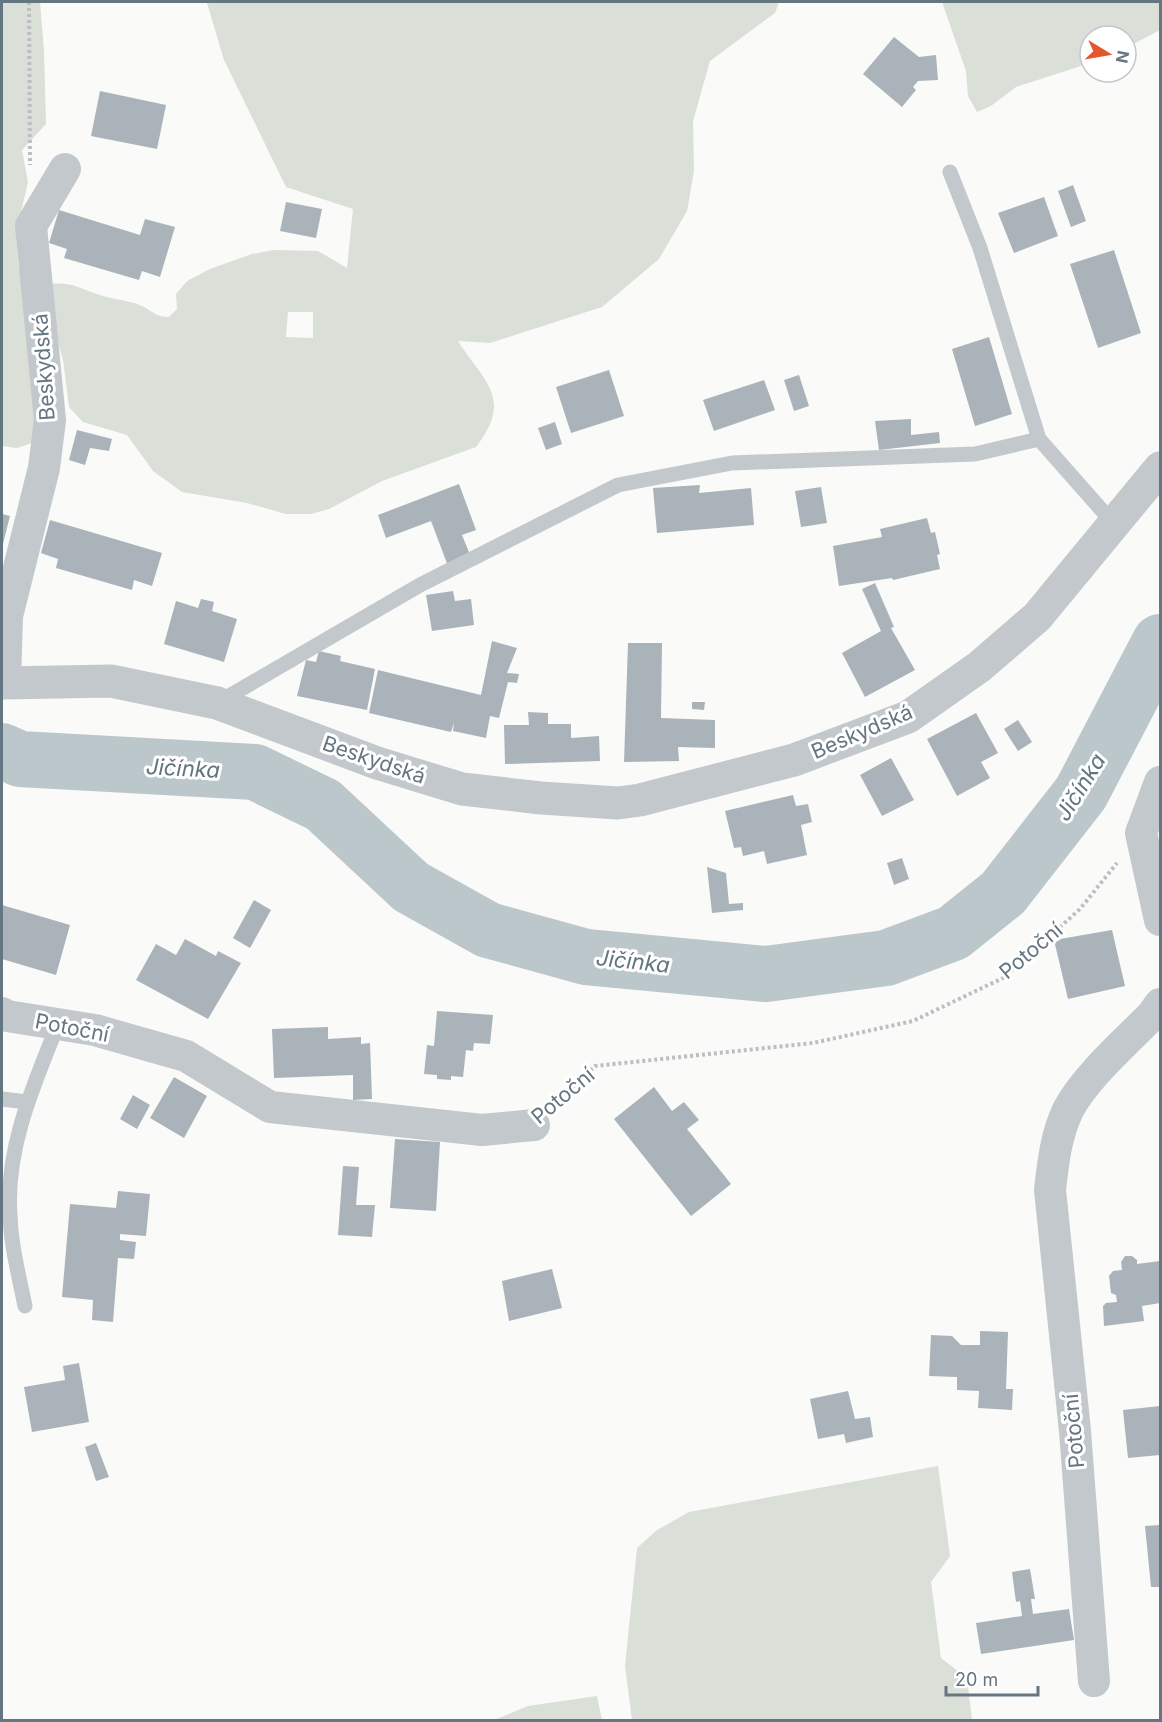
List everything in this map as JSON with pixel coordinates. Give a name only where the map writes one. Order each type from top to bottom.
[{"type":"street","name":"Beskydská","points":[[65,169],[31,226],[50,420],[44,468],[7,616],[3,682],[111,681],[217,703],[377,763],[462,789],[541,798],[618,803],[640,800],[794,760],[908,717],[979,667],[1037,617],[1161,468]]},
{"type":"street","points":[[1161,782],[1141,833],[1161,920]]},
{"type":"street","name":"Potoční","points":[[1094,1681],[1075,1431],[1050,1190],[1054,1152],[1068,1110],[1085,1084],[1161,1004]]},
{"type":"street","name":"Potoční","points":[[2,1013],[7,1016],[95,1030],[186,1056],[270,1107],[482,1130],[534,1125]]},
{"type":"lane","points":[[950,171],[980,248],[1039,439],[1114,525]]},
{"type":"lane","points":[[217,703],[420,585],[618,485],[732,464],[975,454],[1039,439]]},
{"type":"lane","points":[[25,1306],[9,1214],[11,1174],[27,1102],[58,1024]]},
{"type":"lane","points":[[2,1099],[27,1102]]},
{"type":"path","points":[[29,2],[30,167]]},
{"type":"path","name":"Potoční","points":[[534,1125],[595,1066],[813,1043],[913,1021],[1003,978],[1080,909],[1141,833]]},
{"type":"shaded area","points":[[2,2],[40,2],[44,51],[46,124],[22,150],[28,182],[16,233],[18,263],[42,379],[32,443],[17,448],[2,446]]},
{"type":"shaded area","points":[[203,2],[779,2],[775,13],[710,61],[693,121],[694,171],[687,211],[659,259],[602,307],[490,343],[458,341],[485,380],[494,403],[493,416],[476,447],[382,481],[329,509],[311,514],[286,514],[247,503],[182,492],[153,471],[127,435],[83,422],[69,407],[63,360],[54,327],[48,285],[71,285],[99,295],[135,303],[158,315],[169,317],[177,309],[176,294],[187,281],[210,269],[252,254],[274,250],[318,251],[347,268],[353,209],[286,187],[224,60],[207,3]],"holes":[[[288,312],[313,312],[313,338],[286,337]]]},
{"type":"shaded area","points":[[942,2],[1160,2],[1160,30],[1138,42],[1138,24],[1078,24],[1078,67],[1016,87],[991,106],[977,112],[968,96],[966,71]]},
{"type":"shaded area","points":[[938,1466],[950,1556],[931,1582],[941,1658],[967,1678],[972,1720],[632,1720],[625,1666],[637,1548],[657,1530],[689,1512]]},
{"type":"shaded area","points":[[597,1696],[602,1720],[494,1720],[528,1706]]},
{"type":"building","points":[[894,37],[919,57],[936,55],[938,80],[918,81],[913,87],[916,90],[902,107],[863,74]]},
{"type":"building","points":[[100,91],[166,105],[157,149],[91,136]]},
{"type":"building","points":[[1073,185],[1086,221],[1071,227],[1058,191]]},
{"type":"building","points":[[1044,197],[1058,236],[1014,253],[998,213]]},
{"type":"building","points":[[286,202],[322,209],[316,238],[280,231]]},
{"type":"building","points":[[59,210],[140,235],[145,219],[175,227],[160,277],[142,271],[139,280],[64,258],[67,249],[49,243]]},
{"type":"building","points":[[1114,250],[1141,333],[1098,348],[1070,264]]},
{"type":"building","points":[[989,337],[1012,414],[975,426],[952,349]]},
{"type":"building","points":[[609,370],[624,416],[571,433],[556,387]]},
{"type":"building","points":[[799,375],[809,406],[794,411],[784,380]]},
{"type":"building","points":[[764,380],[775,410],[714,431],[703,400]]},
{"type":"building","points":[[911,419],[911,435],[939,432],[940,443],[879,450],[875,421]]},
{"type":"building","points":[[555,422],[562,444],[546,450],[538,428]]},
{"type":"building","points":[[77,430],[112,439],[109,451],[90,448],[85,465],[69,460]]},
{"type":"building","points":[[459,484],[476,530],[462,535],[471,557],[448,566],[431,521],[386,538],[378,515]]},
{"type":"building","points":[[700,485],[699,493],[751,488],[754,525],[657,533],[653,488]]},
{"type":"building","points":[[821,487],[827,523],[801,527],[795,491]]},
{"type":"building","points":[[2,514],[10,516],[2,548]]},
{"type":"building","points":[[927,518],[931,533],[935,532],[940,554],[937,555],[940,569],[893,580],[892,578],[839,586],[833,546],[882,537],[880,529]]},
{"type":"building","points":[[50,520],[162,553],[152,586],[134,580],[132,590],[56,568],[58,559],[41,553]]},
{"type":"building","points":[[875,583],[894,627],[891,628],[915,670],[865,697],[842,653],[881,631],[862,589]]},
{"type":"building","points":[[453,591],[455,601],[471,599],[474,625],[432,631],[426,595]]},
{"type":"building","points":[[201,599],[214,602],[212,611],[237,619],[224,662],[164,644],[176,601],[198,608]]},
{"type":"building","points":[[492,641],[517,648],[507,673],[519,674],[517,683],[508,682],[499,718],[490,716],[486,738],[453,731],[454,723],[451,732],[369,713],[378,670],[481,695]]},
{"type":"building","points":[[628,643],[662,643],[661,718],[715,720],[715,748],[678,747],[679,761],[624,762]]},
{"type":"building","points":[[319,651],[341,656],[340,661],[375,669],[367,710],[297,696],[306,660],[316,662]]},
{"type":"building","points":[[692,702],[705,702],[704,710],[692,709]]},
{"type":"building","points":[[528,712],[548,713],[548,724],[571,724],[571,738],[599,736],[600,761],[505,764],[504,725],[529,725]]},
{"type":"building","points":[[976,713],[998,753],[981,762],[990,778],[957,796],[927,739]]},
{"type":"building","points":[[1018,720],[1032,742],[1018,751],[1004,729]]},
{"type":"building","points":[[891,758],[914,800],[882,816],[860,775]]},
{"type":"building","points":[[793,795],[796,806],[808,804],[812,822],[801,825],[807,855],[767,864],[764,851],[743,856],[741,847],[734,848],[725,811]]},
{"type":"building","points":[[902,858],[909,879],[894,885],[887,863]]},
{"type":"building","points":[[707,867],[726,873],[729,904],[743,903],[743,910],[712,913]]},
{"type":"building","points":[[254,900],[271,910],[250,948],[233,938]]},
{"type":"building","points":[[2,905],[70,925],[56,975],[2,959]]},
{"type":"building","points":[[1112,930],[1125,986],[1068,999],[1054,940]]},
{"type":"building","points":[[185,939],[216,956],[218,951],[241,963],[208,1019],[136,980],[156,944],[176,955]]},
{"type":"building","points":[[437,1011],[493,1015],[490,1044],[474,1043],[473,1051],[466,1050],[463,1077],[451,1076],[451,1080],[437,1079],[437,1075],[424,1074],[427,1045],[434,1046]]},
{"type":"building","points":[[328,1027],[328,1039],[361,1037],[361,1044],[370,1043],[372,1099],[353,1100],[353,1075],[274,1078],[272,1029]]},
{"type":"building","points":[[174,1077],[207,1096],[184,1138],[150,1118]]},
{"type":"building","points":[[654,1087],[672,1111],[684,1102],[699,1120],[687,1129],[731,1184],[691,1216],[614,1119]]},
{"type":"building","points":[[133,1095],[150,1105],[137,1129],[120,1119]]},
{"type":"building","points":[[395,1139],[440,1142],[436,1211],[390,1208]]},
{"type":"building","points":[[343,1166],[359,1167],[356,1205],[375,1205],[372,1237],[338,1235]]},
{"type":"building","points":[[118,1191],[150,1194],[146,1236],[120,1234],[120,1240],[136,1242],[134,1259],[118,1258],[113,1322],[92,1320],[93,1300],[62,1297],[70,1204],[116,1208]]},
{"type":"building","points":[[1125,1256],[1132,1256],[1137,1260],[1137,1264],[1160,1261],[1160,1303],[1142,1306],[1144,1321],[1104,1326],[1103,1306],[1106,1303],[1117,1302],[1116,1295],[1111,1293],[1109,1276],[1113,1271],[1122,1270],[1121,1262]]},
{"type":"building","points":[[552,1269],[562,1308],[509,1321],[502,1281]]},
{"type":"building","points":[[980,1331],[1008,1332],[1006,1389],[1013,1389],[1012,1410],[978,1408],[979,1391],[957,1390],[957,1377],[929,1376],[931,1335],[952,1336],[961,1345],[980,1345]]},
{"type":"building","points":[[79,1363],[89,1422],[32,1432],[24,1387],[65,1380],[63,1366]]},
{"type":"building","points":[[848,1391],[855,1419],[870,1417],[873,1437],[846,1443],[844,1434],[818,1439],[810,1399]]},
{"type":"building","points":[[1160,1406],[1160,1455],[1128,1458],[1123,1410]]},
{"type":"building","points":[[96,1443],[109,1477],[96,1481],[85,1447]]},
{"type":"building","points":[[1160,1525],[1160,1587],[1151,1587],[1145,1526]]},
{"type":"building","points":[[1030,1569],[1035,1599],[1031,1599],[1033,1614],[1069,1609],[1074,1640],[981,1654],[976,1623],[1022,1616],[1020,1601],[1016,1602],[1012,1572]]},
{"type":"waterway","name":"Jičínka","points":[[2,751],[20,759],[255,772],[323,805],[411,887],[488,930],[586,957],[766,974],[886,958],[953,933],[1003,893],[1081,793],[1160,642]]}]
